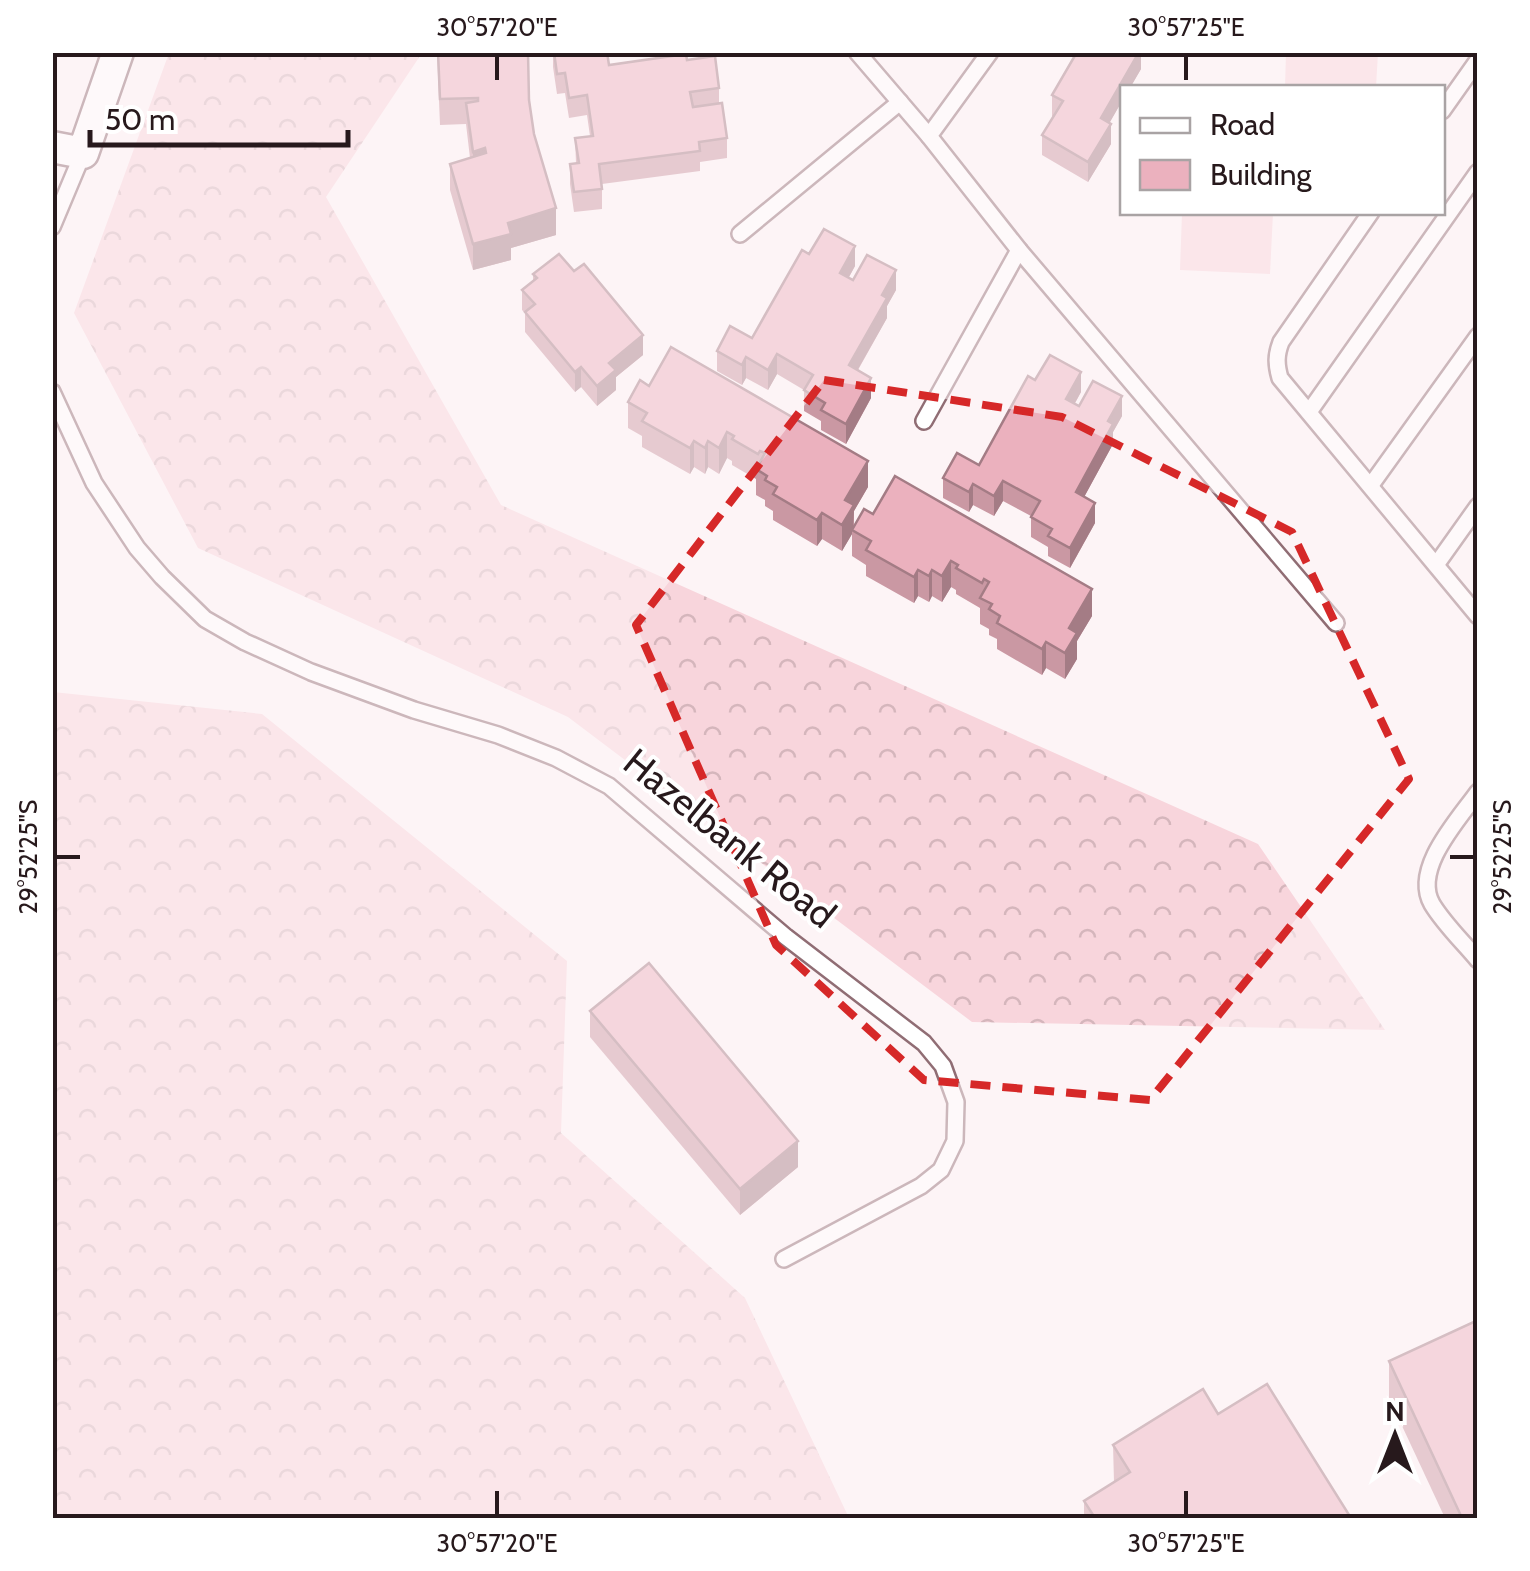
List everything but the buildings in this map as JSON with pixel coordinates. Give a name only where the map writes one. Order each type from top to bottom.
[{"type":"street","points":[[52,147],[83,153],[118,52]]},
{"type":"lane","points":[[858,52],[1019,250],[1336,623]]},
{"type":"lane","points":[[929,136],[990,52]]},
{"type":"lane","points":[[1445,106],[1478,60]]},
{"type":"lane","points":[[740,234],[900,102]]},
{"type":"lane","points":[[52,227],[83,153]]},
{"type":"lane","points":[[1309,412],[1478,172]]},
{"type":"lane","points":[[1370,215],[1282,342],[1276,366],[1280,378],[1478,616]]},
{"type":"lane","points":[[924,421],[1019,250]]},
{"type":"lane","points":[[1371,484],[1478,336]]},
{"type":"lane","name":"Hazelbank Road","points":[[52,392],[94,483],[137,548],[205,619],[310,672],[512,741],[556,758],[609,786],[786,937],[924,1043],[943,1066],[956,1102],[955,1141],[942,1170],[921,1186],[784,1258]]},
{"type":"lane","points":[[1436,566],[1478,506]]},
{"type":"lane","points":[[1478,792],[1440,846],[1430,866],[1426,887],[1430,901],[1478,960]]},
{"type":"highlighted area","points":[[824,380],[1062,417],[1292,532],[1409,779],[1150,1100],[924,1080],[776,945],[636,625]]},
{"type":"green space","points":[[169,53],[422,53],[326,197],[501,505],[1258,844],[1385,1030],[972,1022],[568,717],[198,548],[74,313]]},
{"type":"green space","points":[[1286,53],[1378,53],[1376,85],[1285,85]]},
{"type":"green space","points":[[1182,215],[1273,215],[1270,274],[1180,270]]},
{"type":"green space","points":[[53,692],[262,714],[567,961],[561,1133],[745,1298],[849,1518],[53,1518]]}]
